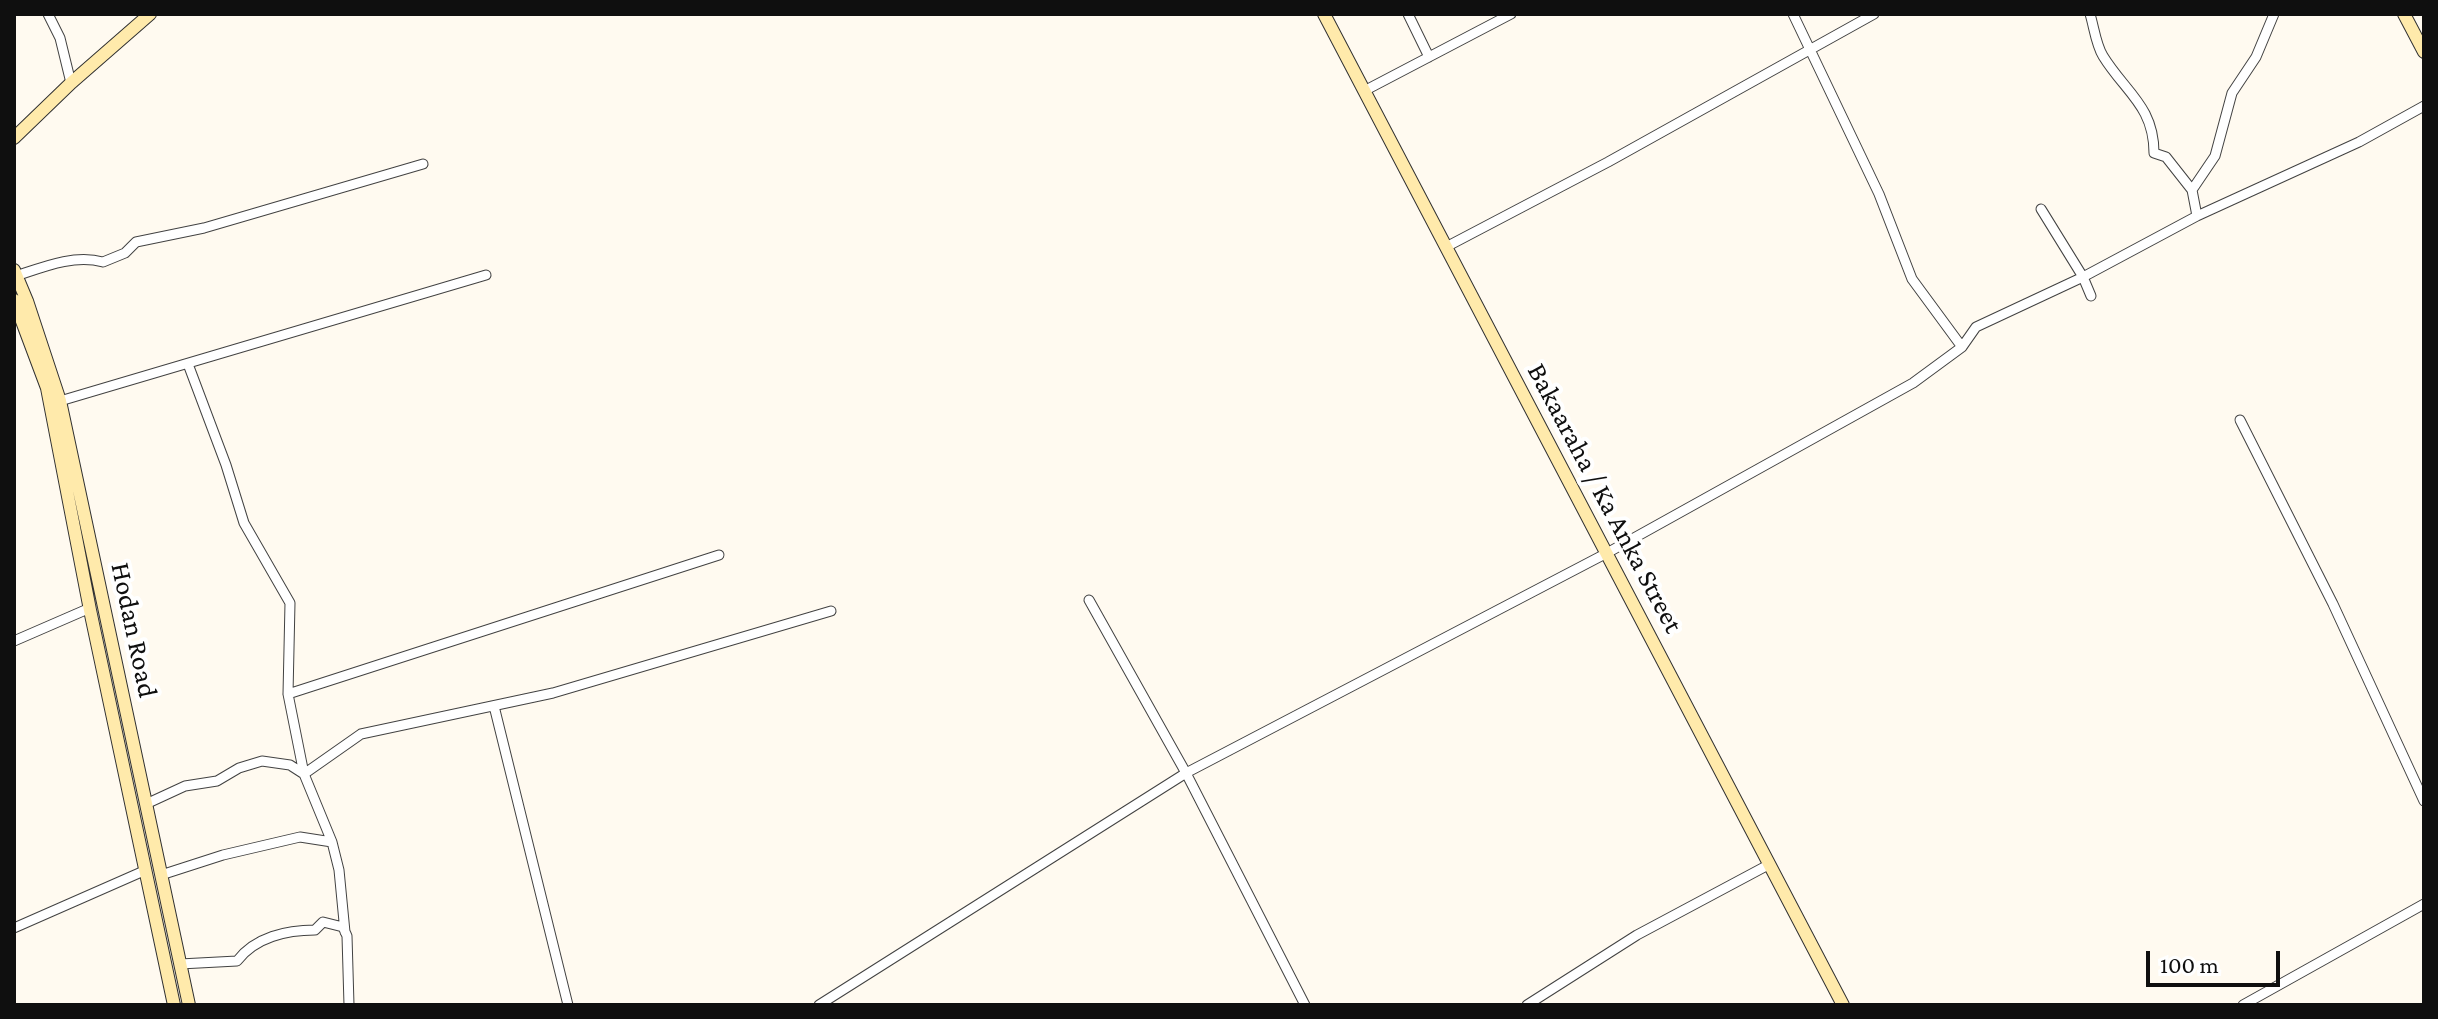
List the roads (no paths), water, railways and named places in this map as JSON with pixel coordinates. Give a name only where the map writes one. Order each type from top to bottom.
[{"type":"main road","points":[[14,138],[150,14]]},
{"type":"main road","name":"Bakaaraha / Ka Anka Street","points":[[1324,14],[1843,1005]]},
{"type":"main road","points":[[2404,14],[2424,52]]},
{"type":"main road","name":"Hodan Road","points":[[15,273],[60,401],[189,1005]]},
{"type":"main road","name":"Hodan Road","points":[[14,300],[47,388],[174,1005]]},
{"type":"street","points":[[48,14],[60,38],[71,83]]},
{"type":"street","points":[[1408,14],[1429,57]]},
{"type":"street","points":[[1364,91],[1511,14]]},
{"type":"street","points":[[1793,14],[1879,194],[1912,279],[1962,347]]},
{"type":"street","points":[[1446,247],[1608,162],[1874,14]]},
{"type":"street","points":[[2090,14],[2101,54],[2142,106],[2154,132],[2154,153],[2166,157],[2192,190],[2197,216]]},
{"type":"street","points":[[2192,190],[2215,156],[2232,93],[2256,57],[2274,14]]},
{"type":"street","points":[[819,1005],[1186,773],[1607,553],[1913,383],[1962,347],[1976,327],[2083,277],[2197,216],[2359,142],[2424,106]]},
{"type":"street","points":[[15,273],[63,261],[103,262],[125,253],[136,242],[204,228],[423,164]]},
{"type":"street","points":[[2041,209],[2083,277],[2091,296]]},
{"type":"street","points":[[60,401],[486,275]]},
{"type":"street","points":[[188,364],[244,523],[290,603],[288,694],[304,774],[332,842],[339,870],[349,1005]]},
{"type":"street","points":[[2240,420],[2333,604],[2424,801]]},
{"type":"street","points":[[288,694],[719,555]]},
{"type":"street","points":[[1089,600],[1186,773],[1305,1005]]},
{"type":"street","points":[[14,641],[90,608]]},
{"type":"street","points":[[304,774],[361,734],[553,693],[831,611]]},
{"type":"street","points":[[494,706],[568,1005]]},
{"type":"street","points":[[146,804],[185,786],[217,781],[239,768],[262,761],[290,765],[304,774]]},
{"type":"street","points":[[161,875],[223,855],[300,837],[332,842]]},
{"type":"street","points":[[1527,1005],[1637,935],[1770,864]]},
{"type":"street","points":[[14,928],[146,870]]},
{"type":"street","points":[[2243,1005],[2424,904]]},
{"type":"street","points":[[180,964],[237,961],[250,947],[290,930],[315,930],[323,922],[343,927],[345,932]]}]
